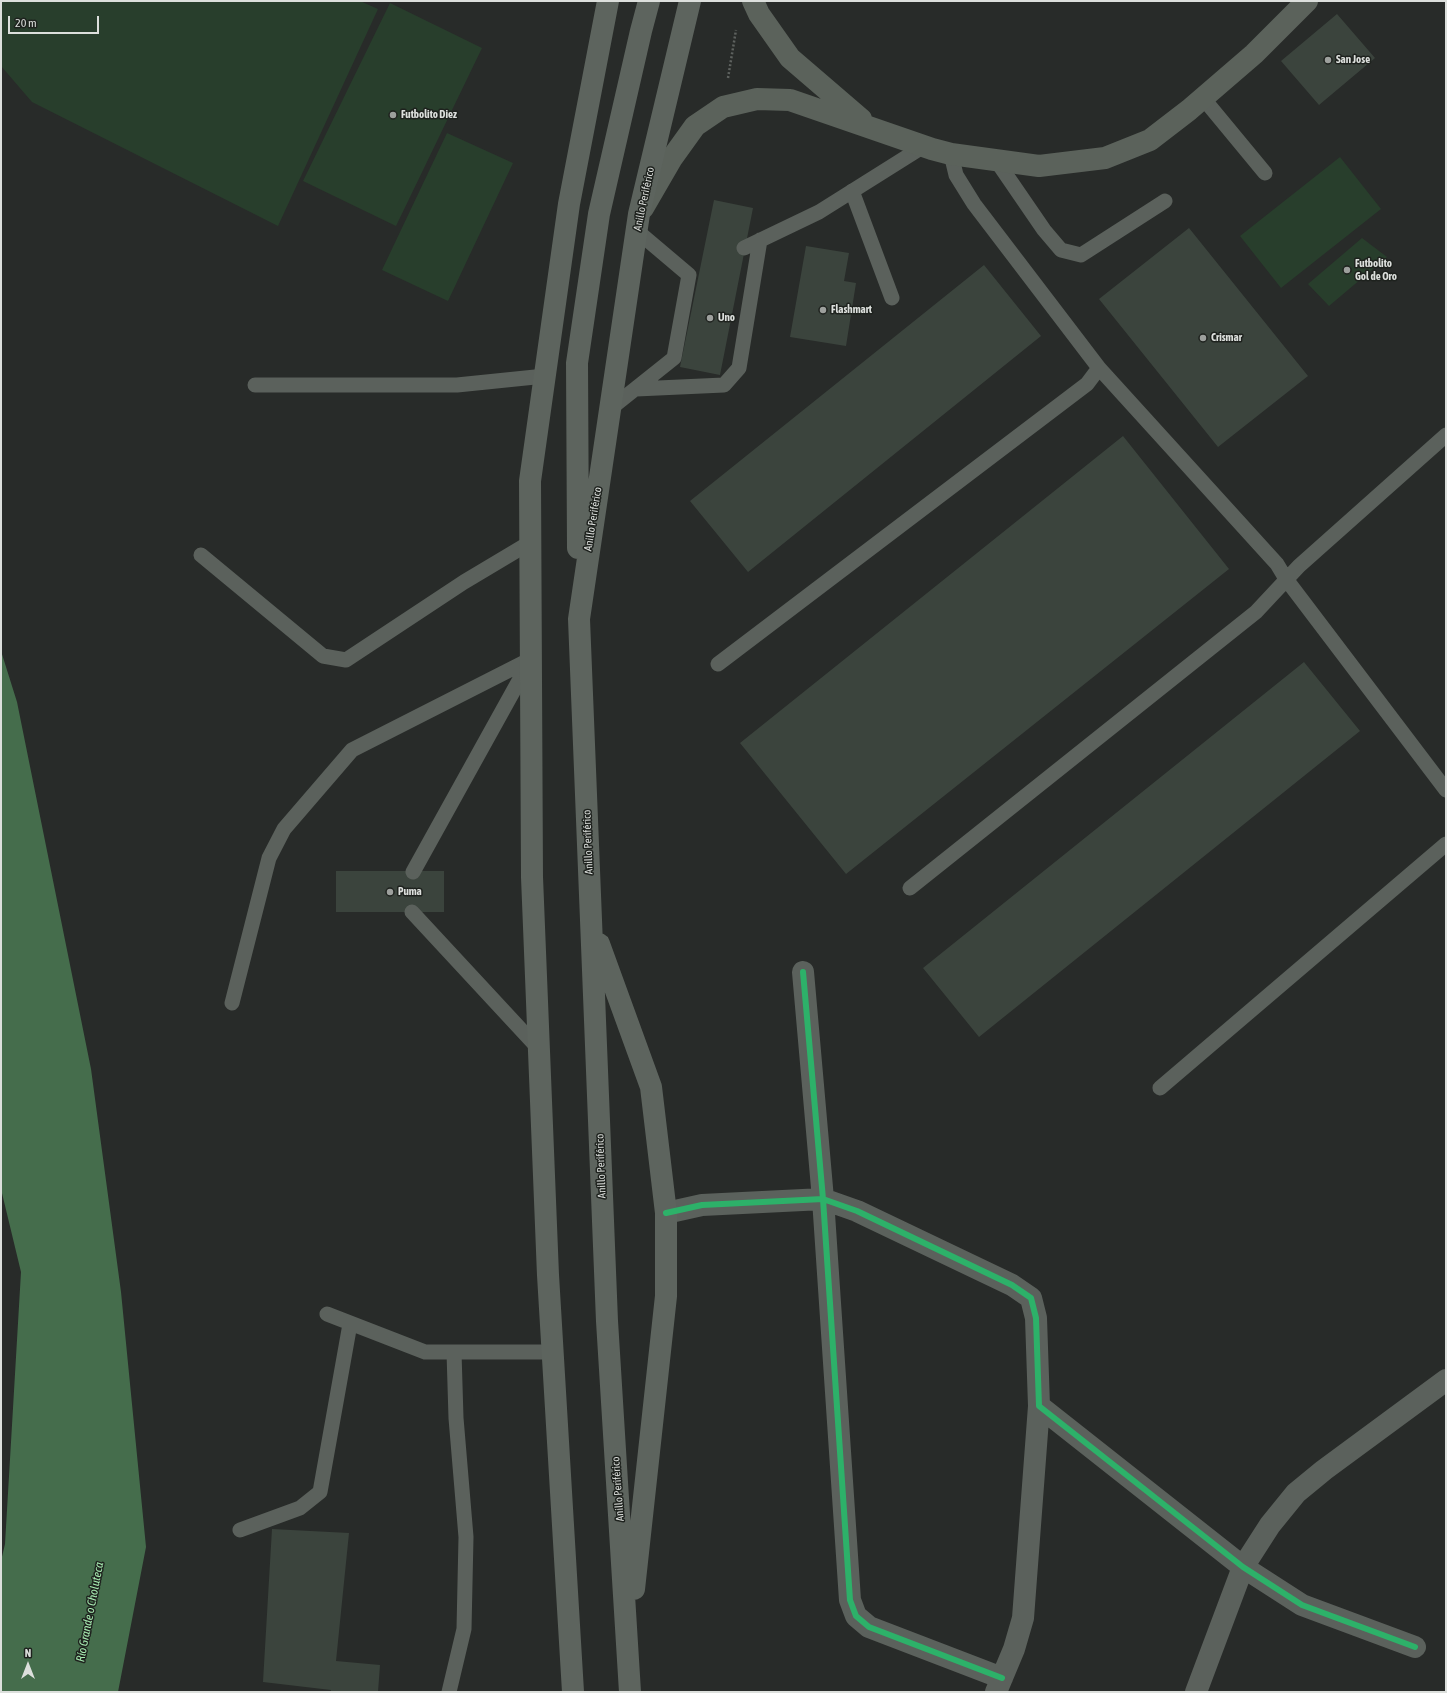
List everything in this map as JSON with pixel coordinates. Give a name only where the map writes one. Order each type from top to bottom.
[{"type":"highway","points":[[573,1692],[548,1275],[532,877],[530,481],[569,204],[608,1]]},
{"type":"highway","points":[[578,619],[577,362],[599,214],[649,1]]},
{"type":"highway","name":"Anillo Periférico","points":[[630,1692],[606,1322],[592,924],[578,619],[638,223],[690,1]]},
{"type":"highway","points":[[592,924],[651,1087],[666,1213],[666,1296],[628,1648]]},
{"type":"main road","points":[[754,1],[759,14],[790,58],[871,127]]},
{"type":"main road","points":[[638,223],[672,158],[695,126],[723,106],[757,98],[790,100],[951,154],[1040,166],[1105,158],[1150,140],[1204,98],[1254,54],[1307,1]]},
{"type":"street","points":[[666,1213],[702,1205],[824,1199],[857,1211],[1005,1281],[1031,1298],[1036,1318],[1040,1406],[1023,1618],[1014,1649],[999,1685],[869,1627],[856,1616],[850,1600],[824,1199],[803,972]]},
{"type":"street","points":[[1196,1692],[1243,1567],[1270,1525],[1296,1494],[1324,1470],[1446,1380]]},
{"type":"street","points":[[1040,1406],[1243,1567],[1302,1605],[1415,1647]]},
{"type":"lane","points":[[1204,98],[1265,173]]},
{"type":"lane","points":[[744,248],[819,212],[924,146]]},
{"type":"lane","points":[[951,154],[956,175],[974,204],[1099,368],[1277,564],[1286,579],[1446,790]]},
{"type":"lane","points":[[996,160],[1044,230],[1061,250],[1081,255],[1165,201]]},
{"type":"lane","points":[[852,191],[892,298]]},
{"type":"lane","points":[[610,409],[674,358],[695,272],[638,223]]},
{"type":"lane","points":[[636,389],[724,385],[739,368],[760,240]]},
{"type":"lane","points":[[718,664],[1087,384],[1099,368]]},
{"type":"lane","points":[[255,385],[457,385],[545,376]]},
{"type":"lane","points":[[910,888],[1256,612],[1286,579],[1446,435]]},
{"type":"lane","points":[[200,555],[323,656],[346,660],[464,582],[531,542]]},
{"type":"lane","points":[[413,872],[531,659]]},
{"type":"lane","points":[[232,1003],[269,858],[284,829],[352,750],[531,659]]},
{"type":"lane","points":[[1160,1088],[1446,844]]},
{"type":"lane","points":[[412,912],[539,1049]]},
{"type":"lane","points":[[327,1314],[425,1352],[553,1352]]},
{"type":"lane","points":[[240,1530],[300,1508],[320,1492],[350,1324]]},
{"type":"lane","points":[[450,1692],[464,1629],[466,1537],[456,1418],[454,1352]]},
{"type":"path","points":[[723,106],[737,24]]},
{"type":"shaded area","points":[[1,1],[360,1],[378,9],[278,226],[32,102],[1,66]]},
{"type":"shaded area","name":"Futbolito Diez","points":[[390,3],[482,48],[396,226],[303,181]]},
{"type":"shaded area","name":"Futbolito Diez","points":[[447,133],[513,163],[448,301],[382,270]]},
{"type":"shaded area","points":[[1340,157],[1381,209],[1281,288],[1240,236]]},
{"type":"shaded area","name":"Futbolito Gol de Oro","points":[[1362,238],[1387,257],[1329,306],[1308,284]]},
{"type":"water","name":"Río Grande o Choluteca","points":[[1,651],[17,702],[91,1069],[121,1292],[146,1547],[118,1692],[1,1692],[1,1561],[5,1544],[21,1272],[1,1189]]},
{"type":"building","name":"San Jose","points":[[1337,14],[1375,58],[1319,105],[1281,61]]},
{"type":"building","name":"Uno","points":[[714,200],[753,208],[720,375],[680,367]]},
{"type":"building","name":"Crismar","points":[[1189,228],[1308,376],[1218,447],[1099,299]]},
{"type":"building","name":"Flashmart","points":[[806,246],[849,253],[844,281],[856,283],[846,346],[790,337]]},
{"type":"building","points":[[984,265],[1041,336],[748,572],[690,501]]},
{"type":"building","points":[[1123,436],[1229,569],[846,874],[740,743]]},
{"type":"building","points":[[1304,662],[1360,731],[979,1037],[923,968]]},
{"type":"building","name":"Puma","points":[[336,871],[444,871],[444,912],[336,912]]},
{"type":"building","points":[[272,1529],[349,1533],[336,1661],[380,1665],[378,1692],[331,1692],[331,1690],[263,1682]]},
{"type":"cycle path","points":[[803,972],[823,1199],[850,1600],[856,1616],[869,1627],[1002,1678]]},
{"type":"cycle path","points":[[666,1213],[702,1205],[823,1199],[857,1211],[1012,1285],[1031,1298],[1036,1318],[1039,1406],[1243,1567],[1302,1605],[1415,1647]]},
{"type":"place","name":"San Jose","points":[[1328,60]]},
{"type":"place","name":"Futbolito Diez","points":[[393,115]]},
{"type":"place","name":"Futbolito Gol de Oro","points":[[1347,270]]},
{"type":"place","name":"Flashmart","points":[[823,310]]},
{"type":"place","name":"Uno","points":[[710,318]]},
{"type":"place","name":"Crismar","points":[[1203,338]]},
{"type":"place","name":"Puma","points":[[390,892]]}]
